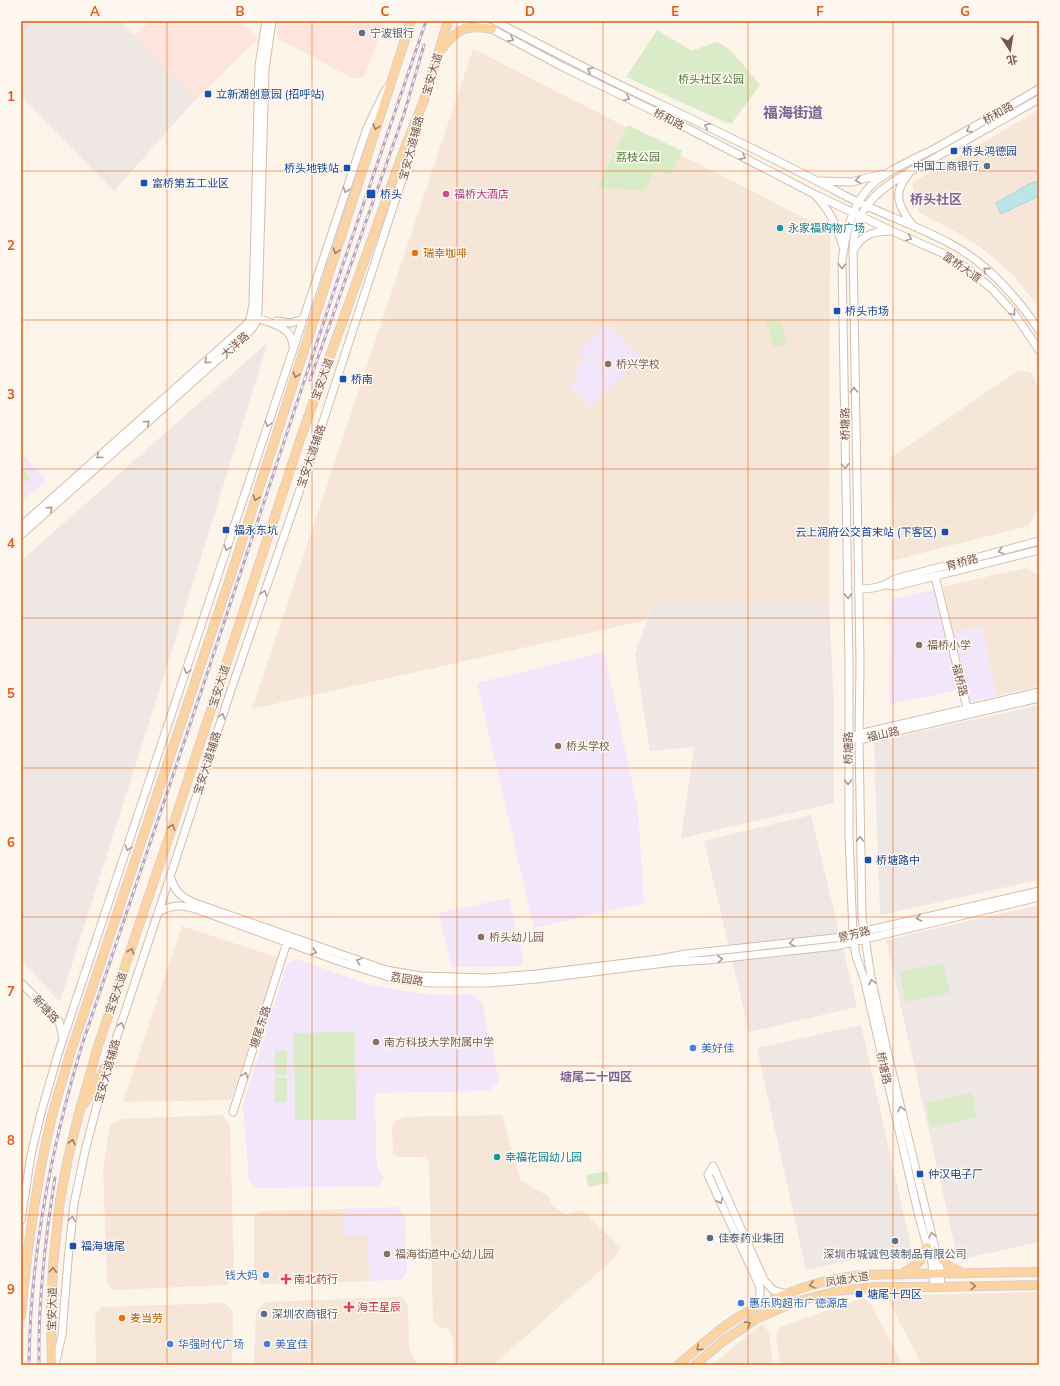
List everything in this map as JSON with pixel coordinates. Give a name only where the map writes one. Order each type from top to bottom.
[{"type":"main road","points":[[401,51],[405,21]]},
{"type":"main road","points":[[21,1316],[30,1231],[37,1187],[52,1115],[69,1057],[232,571],[411,21]]},
{"type":"main road","name":"宝安大道","points":[[54,1365],[51,1314],[55,1244],[60,1200],[78,1113],[98,1046],[301,437],[404,150],[423,103],[448,21]]},
{"type":"main road","points":[[438,53],[450,38],[461,30],[494,25]]},
{"type":"main road","points":[[78,1113],[108,1063]]},
{"type":"main road","points":[[900,1274],[910,1270],[920,1262],[927,1247]]},
{"type":"main road","points":[[935,1251],[948,1266],[965,1273]]},
{"type":"main road","name":"凤塘大道","points":[[678,1365],[727,1325],[754,1309],[786,1294],[810,1286],[848,1277],[877,1274],[1039,1272]]},
{"type":"main road","name":"凤塘大道","points":[[695,1365],[744,1326],[769,1313],[805,1299],[837,1290],[875,1287],[1039,1285]]},
{"type":"street","name":"大洋路","points":[[21,535],[250,332],[255,325],[259,66],[266,21]]},
{"type":"street","name":"大洋路","points":[[21,526],[255,316],[265,69],[272,21]]},
{"type":"street","name":"桥和路","points":[[477,21],[494,25],[818,180],[836,191],[867,205],[881,191],[911,172],[1039,99]]},
{"type":"street","name":"桥和路","points":[[494,25],[563,67],[654,111],[784,179],[861,216]]},
{"type":"street","points":[[21,1220],[31,1155],[63,1039],[367,128],[392,77]]},
{"type":"street","name":"桥和路","points":[[859,202],[871,186],[895,170],[1039,89]]},
{"type":"street","name":"宝安大道辅路","points":[[54,1365],[63,1328],[74,1204],[90,1131],[108,1063],[231,690],[317,440],[402,182],[423,103]]},
{"type":"street","points":[[784,179],[791,167]]},
{"type":"street","points":[[818,180],[851,182],[875,177],[895,170]]},
{"type":"street","points":[[911,172],[901,185],[898,197],[901,208],[913,226]]},
{"type":"street","points":[[814,194],[825,206],[834,220],[843,250]]},
{"type":"street","name":"桥塘路","points":[[859,202],[853,212],[848,226],[843,250],[842,278],[849,662],[849,844],[853,938],[856,956],[864,978],[927,1247],[937,1273]]},
{"type":"street","name":"桥塘路","points":[[867,205],[861,216],[854,237],[852,256],[861,878],[864,935],[871,977],[886,1046],[935,1251],[937,1287]]},
{"type":"street","name":"富桥大道","points":[[867,205],[934,236],[963,252],[1000,283],[1022,307],[1039,330]]},
{"type":"street","name":"富桥大道","points":[[861,216],[892,231],[929,246],[960,264],[992,289],[1013,312],[1039,350]]},
{"type":"street","points":[[852,256],[856,245],[865,236],[876,232],[892,231]]},
{"type":"street","points":[[929,246],[934,236]]},
{"type":"street","points":[[255,316],[288,323],[294,323],[303,319]]},
{"type":"street","points":[[255,316],[280,326],[287,331],[292,338],[294,348]]},
{"type":"street","name":"育桥路","points":[[858,589],[878,588],[896,579],[1038,541]]},
{"type":"street","name":"育桥路","points":[[886,585],[896,586],[1039,550]]},
{"type":"street","points":[[1025,553],[1039,554]]},
{"type":"street","name":"福桥路","points":[[935,576],[968,712]]},
{"type":"street","name":"福山路","points":[[968,712],[1039,692]]},
{"type":"street","name":"福山路","points":[[848,738],[859,737],[968,712],[1039,698]]},
{"type":"street","name":"荔园路","points":[[170,877],[180,896],[187,900],[364,963],[406,974],[437,977],[488,978],[666,960]]},
{"type":"street","name":"景芳路","points":[[666,960],[835,938],[853,938],[1039,891]]},
{"type":"street","name":"景芳路","points":[[864,935],[1039,897]]},
{"type":"street","name":"荔园路","points":[[159,912],[170,906],[185,906],[368,971],[411,982],[497,982],[537,979],[666,960]]},
{"type":"street","name":"塘尾东路","points":[[233,1112],[287,942]]},
{"type":"street","name":"新塘路","points":[[21,983],[59,1021],[63,1039]]},
{"type":"street","points":[[754,1309],[760,1295],[760,1287],[708,1175],[713,1166],[764,1280],[773,1290],[786,1294]]},
{"type":"shaded area","points":[[21,21],[120,21],[196,99],[114,191],[21,97]]},
{"type":"shaded area","points":[[150,21],[240,21],[258,39],[196,99],[134,36]]},
{"type":"shaded area","points":[[278,21],[385,21],[364,77],[354,79],[277,38]]},
{"type":"shaded area","points":[[473,49],[830,231],[829,603],[653,603],[646,620],[252,709]]},
{"type":"shaded area","points":[[1039,110],[1039,307],[1011,273],[983,249],[951,229],[919,213],[912,183]]},
{"type":"shaded area","name":"桥兴学校","points":[[606,323],[641,358],[592,407],[569,385],[580,374],[575,369],[585,359],[578,351]]},
{"type":"shaded area","points":[[268,342],[60,1002],[21,960],[21,561]]},
{"type":"shaded area","points":[[1019,370],[1032,373],[1039,391],[1039,508],[1028,526],[891,561],[890,458]]},
{"type":"shaded area","points":[[21,453],[46,480],[21,503]]},
{"type":"shaded area","points":[[1026,568],[1039,576],[1039,686],[997,696],[982,626],[953,632],[943,587],[941,587]]},
{"type":"shaded area","name":"福桥小学","points":[[934,590],[959,690],[890,704],[891,599]]},
{"type":"shaded area","points":[[653,603],[829,603],[834,709],[834,803],[681,838],[694,747],[650,751],[635,654]]},
{"type":"shaded area","points":[[982,626],[997,696],[969,702],[953,632]]},
{"type":"shaded area","name":"桥头学校","points":[[604,652],[638,809],[644,903],[534,928],[477,683]]},
{"type":"shaded area","points":[[1039,705],[1039,880],[880,915],[874,742]]},
{"type":"shaded area","points":[[811,815],[857,1007],[749,1032],[704,841]]},
{"type":"shaded area","name":"桥头幼儿园","points":[[509,898],[524,961],[520,966],[451,967],[439,913]]},
{"type":"shaded area","points":[[1039,905],[1039,1242],[958,1260],[886,940]]},
{"type":"shaded area","points":[[182,926],[279,958],[231,1100],[123,1102]]},
{"type":"shaded area","name":"南方科技大学附属中学","points":[[296,959],[368,984],[408,992],[439,995],[472,994],[482,1003],[499,1081],[490,1091],[375,1093],[376,1156],[378,1169],[384,1178],[378,1186],[256,1188],[249,1180],[243,1105],[287,964]]},
{"type":"shaded area","points":[[861,1025],[911,1247],[806,1270],[757,1048]]},
{"type":"shaded area","points":[[222,1115],[230,1124],[234,1275],[227,1285],[112,1290],[107,1282],[103,1169],[110,1125],[120,1119]]},
{"type":"shaded area","points":[[502,1115],[520,1180],[551,1198],[549,1203],[566,1215],[582,1210],[621,1248],[610,1262],[493,1365],[454,1365],[453,1336],[446,1328],[438,1327],[433,1320],[429,1163],[425,1157],[399,1157],[393,1154],[392,1128],[396,1120],[405,1117]]},
{"type":"shaded area","name":"福海街道中心幼儿园","points":[[398,1207],[405,1218],[407,1273],[400,1280],[369,1281],[368,1235],[344,1235],[344,1209]]},
{"type":"shaded area","points":[[344,1209],[344,1235],[368,1235],[369,1281],[262,1284],[254,1275],[254,1218],[261,1211]]},
{"type":"shaded area","points":[[1039,1292],[1039,1365],[922,1365],[886,1296]]},
{"type":"shaded area","points":[[401,1297],[408,1305],[409,1348],[414,1359],[420,1365],[254,1365],[256,1311],[265,1302]]},
{"type":"shaded area","name":"塘尾十四区","points":[[863,1298],[871,1304],[902,1365],[780,1365],[776,1337],[780,1327]]},
{"type":"shaded area","points":[[225,1303],[233,1312],[232,1365],[96,1365],[95,1316],[101,1307]]},
{"type":"shaded area","points":[[762,1324],[769,1332],[773,1365],[712,1365]]},
{"type":"green space","name":"桥头社区公园","points":[[657,30],[692,51],[716,42],[722,44],[740,60],[760,85],[732,123],[727,123],[626,77]]},
{"type":"green space","name":"荔枝公园","points":[[628,125],[682,151],[671,175],[655,171],[645,190],[597,188]]},
{"type":"green space","points":[[779,318],[788,344],[774,348],[766,322]]},
{"type":"green space","points":[[21,466],[31,478],[26,482],[21,476]]},
{"type":"green space","points":[[943,963],[950,993],[906,1002],[899,972]]},
{"type":"green space","points":[[355,1032],[356,1120],[295,1120],[294,1033]]},
{"type":"green space","points":[[275,1051],[287,1051],[287,1075],[275,1075]]},
{"type":"green space","points":[[275,1078],[287,1078],[287,1102],[275,1102]]},
{"type":"green space","points":[[972,1093],[977,1117],[931,1127],[926,1103]]},
{"type":"green space","points":[[607,1171],[609,1183],[588,1187],[586,1175]]},
{"type":"water","points":[[1039,181],[1039,196],[1001,214],[996,203],[1029,184]]},
{"type":"railway","points":[[29,1365],[33,1284],[44,1203],[61,1123],[82,1045],[341,270],[426,21]]},
{"type":"railway","points":[[310,380],[404,114],[424,45]]},
{"type":"railway","points":[[39,1365],[43,1271],[55,1178]]},
{"type":"place","name":"宁波银行","points":[[362,33]]},
{"type":"place","name":"立新湖创意园 (招呼站)","points":[[208,94]]},
{"type":"place","name":"桥头鸿德园","points":[[954,151]]},
{"type":"place","name":"中国工商银行","points":[[987,166]]},
{"type":"place","name":"桥头地铁站","points":[[347,168]]},
{"type":"place","name":"富桥第五工业区","points":[[144,183]]},
{"type":"place","name":"桥头","points":[[371,194]]},
{"type":"place","name":"福桥大酒店","points":[[446,194]]},
{"type":"place","name":"永家福购物广场","points":[[780,228]]},
{"type":"place","name":"瑞幸咖啡","points":[[415,253]]},
{"type":"place","name":"桥头市场","points":[[837,311]]},
{"type":"place","name":"桥兴学校","points":[[608,364]]},
{"type":"place","name":"桥南","points":[[343,379]]},
{"type":"place","name":"福永东坑","points":[[226,530]]},
{"type":"place","name":"云上润府公交首末站 (下客区)","points":[[945,532]]},
{"type":"place","name":"福桥小学","points":[[919,645]]},
{"type":"place","name":"桥头学校","points":[[558,746]]},
{"type":"place","name":"桥塘路中","points":[[868,860]]},
{"type":"place","name":"桥头幼儿园","points":[[481,937]]},
{"type":"place","name":"南方科技大学附属中学","points":[[376,1042]]},
{"type":"place","name":"美好佳","points":[[693,1048]]},
{"type":"place","name":"幸福花园幼儿园","points":[[497,1157]]},
{"type":"place","name":"仲汉电子厂","points":[[920,1174]]},
{"type":"place","name":"佳泰药业集团","points":[[710,1238]]},
{"type":"place","name":"深圳市城诚包装制品有限公司","points":[[895,1241]]},
{"type":"place","name":"福海塘尾","points":[[73,1246]]},
{"type":"place","name":"福海街道中心幼儿园","points":[[387,1254]]},
{"type":"place","name":"钱大妈","points":[[266,1275]]},
{"type":"place","name":"南北药行","points":[[286,1279]]},
{"type":"place","name":"塘尾十四区","points":[[859,1294]]},
{"type":"place","name":"惠乐购超市广德源店","points":[[741,1303]]},
{"type":"place","name":"海王星辰","points":[[349,1307]]},
{"type":"place","name":"深圳农商银行","points":[[264,1314]]},
{"type":"place","name":"麦当劳","points":[[122,1318]]},
{"type":"place","name":"华强时代广场","points":[[170,1344]]},
{"type":"place","name":"美宜佳","points":[[267,1344]]},
{"type":"district","name":"福海街道","points":[[793,113]]},
{"type":"district","name":"桥头社区","points":[[936,199]]},
{"type":"district","name":"塘尾二十四区","points":[[596,1077]]}]
